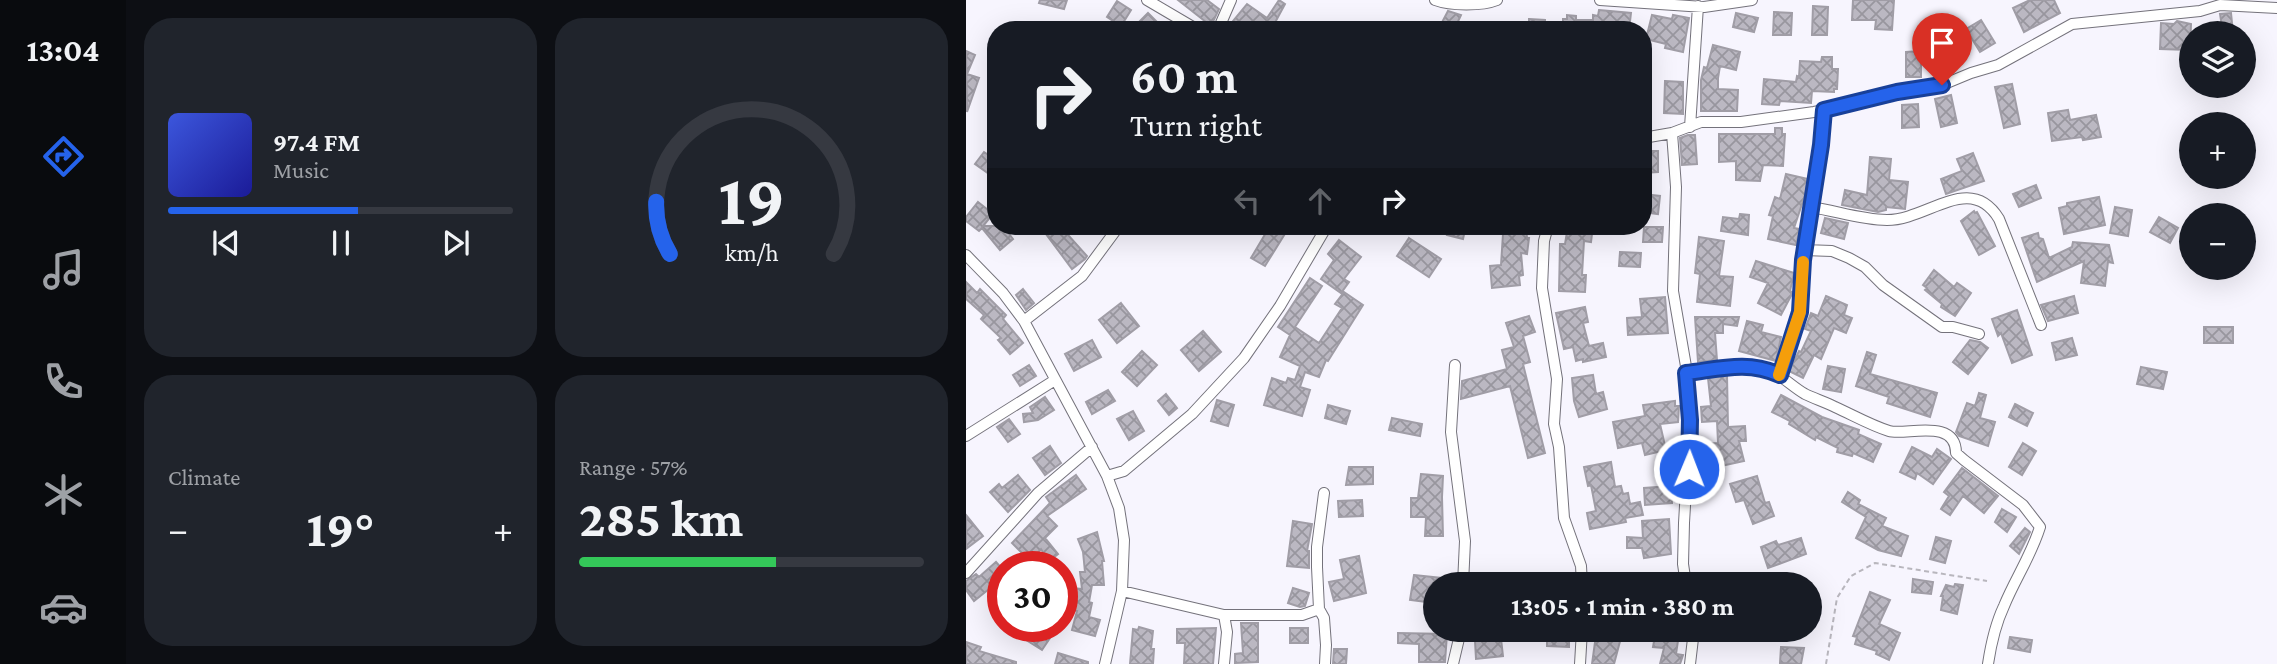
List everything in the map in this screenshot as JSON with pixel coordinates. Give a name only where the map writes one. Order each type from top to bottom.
[{"type":"street","points":[[1147,0],[1183,21]]},
{"type":"street","points":[[1222,21],[1231,0]]},
{"type":"street","points":[[1435,0],[1443,3],[1497,0]]},
{"type":"street","points":[[1600,0],[1698,6],[1752,0]]},
{"type":"street","points":[[1652,136],[1672,133],[1701,122],[1741,122],[1824,110],[1897,92],[1942,85],[1998,65],[2072,24],[2200,11],[2220,5],[2277,8]]},
{"type":"street","points":[[1689,127],[1698,6]]},
{"type":"street","points":[[1780,375],[1800,312],[1804,250],[1824,110]]},
{"type":"street","points":[[1672,133],[1676,187],[1673,291],[1686,373],[1690,420],[1684,523],[1685,572]]},
{"type":"street","points":[[1811,207],[1887,220],[1910,218],[1966,197],[1983,201],[1999,219],[2041,325]]},
{"type":"street","points":[[1024,321],[1082,276],[1112,235]]},
{"type":"street","points":[[1107,477],[1124,471],[1192,414],[1244,358],[1280,306],[1322,235]]},
{"type":"street","points":[[1546,235],[1542,288],[1557,379],[1554,424],[1559,447],[1564,518],[1581,572]]},
{"type":"street","points":[[1804,250],[1832,251],[1849,258],[1865,267],[1883,285],[1942,327],[1979,334]]},
{"type":"street","points":[[966,255],[1003,293],[1024,321],[1092,447],[1119,508],[1124,540],[1122,591],[1105,664]]},
{"type":"street","points":[[1455,365],[1451,432],[1465,541],[1464,572]]},
{"type":"street","points":[[1686,373],[1749,365],[1780,375],[1806,395],[1892,432],[1930,429],[1943,434],[1956,447],[1956,453],[2023,505],[2040,527],[2033,551],[2004,605],[1993,635],[1988,664]]},
{"type":"street","points":[[966,436],[1055,380]]},
{"type":"street","points":[[966,573],[1038,493],[1092,447]]},
{"type":"street","points":[[1324,492],[1317,547],[1319,609],[1324,618],[1326,645],[1325,664]]},
{"type":"street","points":[[1122,591],[1224,615],[1302,615],[1319,609]]},
{"type":"street","points":[[1224,615],[1227,632],[1224,664]]},
{"type":"street","points":[[1453,664],[1458,642]]},
{"type":"street","points":[[1580,664],[1581,642]]},
{"type":"street","points":[[1690,664],[1693,642]]},
{"type":"path","points":[[1826,664],[1837,598],[1851,576],[1875,563],[1987,581]]},
{"type":"building","points":[[1040,0],[1067,0],[1064,9],[1039,3]]},
{"type":"building","points":[[1178,0],[1207,0],[1219,9],[1213,21],[1205,21]]},
{"type":"building","points":[[1279,0],[1285,4],[1276,21],[1233,21],[1247,4],[1267,18]]},
{"type":"building","points":[[1853,0],[1894,0],[1892,30],[1875,29],[1876,20],[1852,20]]},
{"type":"building","points":[[2030,0],[2054,0],[2060,13],[2024,32],[2013,8]]},
{"type":"building","points":[[1117,1],[1131,10],[1124,21],[1113,21],[1107,17]]},
{"type":"building","points":[[1813,6],[1828,7],[1827,35],[1812,35]]},
{"type":"building","points":[[1599,10],[1631,13],[1630,21],[1563,21],[1567,19],[1567,15],[1576,16],[1576,20],[1593,20],[1593,15],[1598,16]]},
{"type":"building","points":[[1448,11],[1461,15],[1458,21],[1443,21]]},
{"type":"building","points":[[1774,12],[1792,13],[1791,35],[1773,35]]},
{"type":"building","points":[[1148,13],[1156,21],[1140,21]]},
{"type":"building","points":[[1736,13],[1758,18],[1754,32],[1733,27]]},
{"type":"building","points":[[2231,13],[2232,21],[2221,21],[2220,14]]},
{"type":"building","points":[[1652,15],[1672,19],[1673,15],[1689,18],[1683,52],[1665,48],[1666,44],[1652,40]]},
{"type":"building","points":[[1981,20],[1995,43],[1980,52],[1966,29]]},
{"type":"building","points":[[2179,21],[2179,50],[2160,49],[2161,23],[2174,24]]},
{"type":"building","points":[[1713,45],[1740,52],[1736,70],[1720,66],[1718,78],[1718,89],[1738,90],[1737,111],[1701,111],[1701,80]]},
{"type":"building","points":[[966,51],[975,55],[967,74],[979,78],[967,112]]},
{"type":"building","points":[[1921,51],[1921,77],[1906,77],[1906,52]]},
{"type":"building","points":[[1822,57],[1832,57],[1832,69],[1838,69],[1837,89],[1834,89],[1834,92],[1812,91],[1811,103],[1780,101],[1779,105],[1762,104],[1764,79],[1796,82],[1800,61],[1821,62]]},
{"type":"building","points":[[1665,81],[1683,82],[1683,114],[1664,113]]},
{"type":"building","points":[[2012,84],[2020,124],[2004,128],[1995,87]]},
{"type":"building","points":[[1951,95],[1957,123],[1941,127],[1935,99]]},
{"type":"building","points":[[1918,104],[1919,127],[1902,128],[1902,105]]},
{"type":"building","points":[[2068,110],[2070,120],[2096,115],[2101,137],[2052,141],[2048,113]]},
{"type":"building","points":[[1775,128],[1782,128],[1782,134],[1785,134],[1783,166],[1763,165],[1760,181],[1736,180],[1736,161],[1719,162],[1719,134],[1775,134]]},
{"type":"building","points":[[1695,135],[1697,164],[1682,165],[1680,138]]},
{"type":"building","points":[[1652,151],[1658,151],[1658,172],[1652,172]]},
{"type":"building","points":[[984,152],[987,154],[987,172],[975,164]]},
{"type":"building","points":[[1973,153],[1984,181],[1946,194],[1941,179],[1962,171],[1957,159]]},
{"type":"building","points":[[1870,157],[1891,159],[1889,180],[1908,182],[1905,209],[1886,207],[1886,210],[1878,212],[1842,205],[1845,190],[1867,195]]},
{"type":"building","points":[[1786,174],[1808,179],[1794,228],[1800,229],[1796,245],[1768,239],[1773,216],[1769,215],[1775,197],[1780,199]]},
{"type":"building","points":[[2036,185],[2041,198],[2019,207],[2013,194]]},
{"type":"building","points":[[1652,195],[1660,196],[1658,214],[1652,213]]},
{"type":"building","points":[[2099,197],[2105,225],[2064,234],[2059,208],[2067,206],[2067,203]]},
{"type":"building","points":[[978,202],[987,209],[987,221],[983,226],[987,226],[987,234],[982,228],[979,231],[966,221],[966,217]]},
{"type":"building","points":[[2115,207],[2132,210],[2128,236],[2110,233]]},
{"type":"building","points":[[1974,211],[1995,246],[1979,255],[1961,221]]},
{"type":"building","points":[[1740,214],[1749,215],[1748,235],[1721,231],[1723,217],[1739,219]]},
{"type":"building","points":[[2159,217],[2178,228],[2170,243],[2150,232]]},
{"type":"building","points":[[1825,218],[1848,223],[1844,239],[1821,233]]},
{"type":"building","points":[[1652,227],[1663,227],[1662,242],[1643,242],[1643,235],[1652,235]]},
{"type":"building","points":[[2038,233],[2039,238],[2043,239],[2049,258],[2072,247],[2073,242],[2109,245],[2113,263],[2108,262],[2105,286],[2081,283],[2084,261],[2037,282],[2022,238]]},
{"type":"building","points":[[988,235],[1010,235],[1013,239],[1000,250]]},
{"type":"building","points":[[1047,235],[1068,235],[1087,256],[1072,269]]},
{"type":"building","points":[[1265,235],[1284,235],[1265,266],[1251,258]]},
{"type":"building","points":[[1447,235],[1464,235],[1463,239]]},
{"type":"building","points":[[1503,235],[1527,235],[1529,238],[1527,254],[1521,253],[1523,275],[1519,276],[1520,285],[1492,288],[1490,266],[1501,265]]},
{"type":"building","points":[[1566,235],[1592,235],[1591,242],[1584,241],[1582,275],[1586,275],[1585,292],[1559,291],[1560,244],[1565,244]]},
{"type":"building","points":[[1699,237],[1724,241],[1719,276],[1733,277],[1730,306],[1697,302],[1700,274],[1695,273]]},
{"type":"building","points":[[1409,238],[1441,259],[1429,277],[1397,256]]},
{"type":"building","points":[[1339,240],[1361,257],[1344,279],[1349,282],[1341,293],[1321,279],[1334,260],[1328,254]]},
{"type":"building","points":[[1620,252],[1641,253],[1640,267],[1619,266]]},
{"type":"building","points":[[1756,261],[1794,273],[1790,291],[1793,292],[1781,315],[1758,303],[1768,283],[1750,277]]},
{"type":"building","points":[[1934,270],[1954,287],[1957,283],[1971,293],[1955,316],[1941,307],[1942,304],[1925,290],[1927,288],[1923,285]]},
{"type":"building","points":[[1310,278],[1322,286],[1295,327],[1319,343],[1342,308],[1335,304],[1344,292],[1363,305],[1328,361],[1326,360],[1319,377],[1305,372],[1300,387],[1310,390],[1302,416],[1264,405],[1272,378],[1286,383],[1288,378],[1295,380],[1300,366],[1280,357],[1290,335],[1278,327]]},
{"type":"building","points":[[966,282],[977,293],[980,289],[1006,315],[1003,319],[1023,343],[1010,354],[998,340],[1001,338],[981,319],[984,315],[966,299]]},
{"type":"building","points":[[1023,289],[1034,303],[1026,310],[1016,295]]},
{"type":"building","points":[[1826,296],[1847,305],[1844,315],[1852,318],[1846,333],[1834,328],[1821,359],[1814,355],[1803,378],[1789,371],[1811,331],[1805,329],[1811,313],[1818,316]]},
{"type":"building","points":[[2074,296],[2078,313],[2048,321],[2041,305]]},
{"type":"building","points":[[1665,297],[1668,333],[1628,335],[1627,318],[1642,317],[1640,299]]},
{"type":"building","points":[[1121,303],[1139,326],[1117,343],[1099,320]]},
{"type":"building","points":[[1585,307],[1588,322],[1583,323],[1589,346],[1603,343],[1606,357],[1583,362],[1583,359],[1576,361],[1573,347],[1564,349],[1556,313]]},
{"type":"building","points":[[2017,310],[2032,355],[2012,363],[2001,333],[1998,336],[1992,319]]},
{"type":"building","points":[[1529,316],[1535,332],[1523,336],[1530,362],[1523,364],[1545,453],[1528,458],[1510,386],[1461,399],[1462,381],[1507,369],[1502,350],[1514,347],[1506,323]]},
{"type":"building","points":[[1695,317],[1739,317],[1737,326],[1723,324],[1723,333],[1715,333],[1717,360],[1698,362]]},
{"type":"building","points":[[1747,321],[1763,325],[1761,332],[1781,337],[1776,361],[1739,351]]},
{"type":"building","points":[[2204,327],[2233,327],[2233,343],[2204,343]]},
{"type":"building","points":[[1203,331],[1221,352],[1199,371],[1181,350]]},
{"type":"building","points":[[2072,338],[2077,355],[2056,360],[2052,343]]},
{"type":"building","points":[[1092,340],[1101,357],[1074,371],[1065,354]]},
{"type":"building","points":[[1970,340],[1980,342],[1988,348],[1968,374],[1953,362]]},
{"type":"building","points":[[1142,351],[1157,365],[1137,386],[1122,372]]},
{"type":"building","points":[[1867,352],[1876,355],[1870,374],[1937,393],[1930,417],[1887,403],[1889,397],[1856,386]]},
{"type":"building","points":[[1029,365],[1036,376],[1020,386],[1013,375]]},
{"type":"building","points":[[1828,366],[1845,369],[1841,392],[1823,389]]},
{"type":"building","points":[[2141,367],[2167,372],[2163,389],[2137,384]]},
{"type":"building","points":[[1593,375],[1596,394],[1603,392],[1607,409],[1579,417],[1572,378]]},
{"type":"building","points":[[1727,375],[1728,427],[1745,426],[1746,441],[1739,441],[1744,461],[1707,469],[1702,444],[1718,443],[1717,421],[1702,422],[1701,407],[1711,406],[1708,378]]},
{"type":"building","points":[[1108,390],[1115,401],[1092,414],[1086,402]]},
{"type":"building","points":[[1979,393],[1986,395],[1980,418],[1995,422],[1988,446],[1959,436],[1956,432],[1967,403],[1975,406]]},
{"type":"building","points":[[1166,394],[1177,408],[1169,415],[1158,401]]},
{"type":"building","points":[[1781,395],[1822,417],[1859,430],[1858,434],[1881,444],[1873,462],[1853,453],[1852,456],[1837,452],[1838,448],[1816,437],[1815,440],[1789,424],[1790,421],[1772,412]]},
{"type":"building","points":[[1045,397],[1054,410],[1038,420],[1024,422],[1023,414],[1033,413],[1030,407]]},
{"type":"building","points":[[1217,400],[1234,405],[1228,426],[1211,421]]},
{"type":"building","points":[[1675,401],[1675,406],[1679,406],[1678,422],[1660,424],[1666,450],[1645,455],[1642,443],[1618,448],[1613,422],[1645,416],[1643,405]]},
{"type":"building","points":[[2015,404],[2033,413],[2027,426],[2009,417]]},
{"type":"building","points":[[1328,405],[1350,411],[1346,424],[1325,418]]},
{"type":"building","points":[[1133,411],[1144,431],[1129,440],[1117,419]]},
{"type":"building","points":[[1392,418],[1422,424],[1420,436],[1389,430]]},
{"type":"building","points":[[1009,419],[1020,434],[1008,442],[997,427]]},
{"type":"building","points":[[2023,443],[2036,451],[2022,475],[2009,467]]},
{"type":"building","points":[[1050,446],[1061,463],[1045,475],[1033,458]]},
{"type":"building","points":[[1912,447],[1932,457],[1937,449],[1951,459],[1933,484],[1917,473],[1915,479],[1900,472]]},
{"type":"building","points":[[1611,462],[1615,487],[1621,486],[1623,494],[1628,493],[1630,504],[1640,502],[1643,515],[1625,518],[1626,522],[1590,529],[1587,513],[1596,511],[1584,467]]},
{"type":"building","points":[[1349,467],[1373,467],[1373,484],[1346,485]]},
{"type":"building","points":[[1962,468],[1998,496],[1984,513],[1963,496],[1950,515],[1941,509],[1949,496],[1944,492]]},
{"type":"building","points":[[1421,474],[1443,476],[1443,536],[1425,536],[1426,517],[1411,517],[1411,498],[1418,498]]},
{"type":"building","points":[[1018,475],[1030,490],[1008,512],[990,492],[999,484],[1002,488]]},
{"type":"building","points":[[1076,475],[1086,489],[1047,516],[1057,526],[1045,538],[1056,551],[1020,551],[1012,543],[1050,503],[1046,497]]},
{"type":"building","points":[[1757,476],[1765,503],[1769,502],[1774,516],[1753,524],[1744,500],[1736,502],[1730,484]]},
{"type":"building","points":[[1671,486],[1672,503],[1645,505],[1644,488]]},
{"type":"building","points":[[1848,492],[1860,500],[1858,504],[1886,518],[1882,526],[1908,536],[1901,556],[1878,550],[1856,538],[1866,517],[1842,502]]},
{"type":"building","points":[[1362,500],[1363,516],[1339,517],[1338,501]]},
{"type":"building","points":[[2002,509],[2016,517],[2007,532],[1995,522]]},
{"type":"building","points":[[966,515],[983,536],[966,549]]},
{"type":"building","points":[[1669,519],[1671,554],[1644,558],[1642,548],[1627,548],[1627,537],[1643,538],[1642,521]]},
{"type":"building","points":[[1293,521],[1312,524],[1307,551],[1309,568],[1287,566]]},
{"type":"building","points":[[2025,528],[2030,532],[2019,554],[2010,546]]},
{"type":"building","points":[[1097,532],[1104,561],[1104,585],[1092,585],[1089,602],[1092,603],[1089,617],[1100,620],[1095,636],[1078,632],[1078,589],[1082,589],[1080,572],[1085,572],[1083,552],[1078,539]]},
{"type":"building","points":[[1936,537],[1951,541],[1945,563],[1930,559]]},
{"type":"building","points":[[1801,538],[1806,554],[1768,568],[1761,547],[1776,541],[1778,545]]},
{"type":"building","points":[[1359,556],[1366,593],[1334,601],[1329,582],[1344,579],[1340,560]]},
{"type":"building","points":[[987,570],[987,591],[974,601],[966,590],[966,581],[976,574],[979,577]]},
{"type":"building","points":[[1414,575],[1423,576],[1423,602],[1410,600]]},
{"type":"building","points":[[1913,579],[1933,582],[1931,594],[1912,592]]},
{"type":"building","points":[[1955,584],[1963,585],[1957,614],[1941,610],[1941,596],[1946,585],[1954,587]]},
{"type":"building","points":[[1293,588],[1309,593],[1305,606],[1288,603]]},
{"type":"building","points":[[1870,592],[1890,600],[1879,624],[1900,633],[1889,660],[1876,654],[1877,651],[1855,644],[1857,637],[1853,636]]},
{"type":"building","points":[[1241,623],[1258,623],[1258,662],[1235,663],[1235,654],[1243,653]]},
{"type":"building","points":[[1139,627],[1153,631],[1153,664],[1130,664],[1133,629],[1138,630]]},
{"type":"building","points":[[1216,628],[1213,664],[1184,664],[1185,643],[1177,643],[1177,629]]},
{"type":"building","points":[[1290,628],[1308,628],[1308,643],[1290,643]]},
{"type":"building","points":[[1398,633],[1423,634],[1423,642],[1446,642],[1445,662],[1419,662],[1419,644],[1398,643]]},
{"type":"building","points":[[2010,637],[2032,640],[2030,652],[2008,648]]},
{"type":"building","points":[[966,642],[981,647],[979,651],[1016,664],[966,664]]},
{"type":"building","points":[[1029,642],[1047,642],[1042,650]]},
{"type":"building","points":[[1475,642],[1501,642],[1503,656],[1476,659]]},
{"type":"building","points":[[1547,642],[1569,642],[1569,647],[1547,646]]},
{"type":"building","points":[[1595,642],[1620,642],[1614,664],[1592,664]]},
{"type":"building","points":[[1654,642],[1678,642],[1676,654],[1683,655],[1680,664],[1660,664],[1664,648],[1653,647]]},
{"type":"building","points":[[1781,647],[1804,648],[1801,664],[1780,663]]},
{"type":"building","points":[[1334,649],[1347,649],[1346,664],[1333,664]]},
{"type":"building","points":[[1058,653],[1088,662],[1088,664],[1055,664]]},
{"type":"slow traffic","points":[[1779,375],[1800,312],[1803,262]]},
{"type":"route","points":[[1689,469],[1690,420],[1686,373],[1749,365],[1780,375],[1800,312],[1803,260],[1824,110],[1897,92],[1942,85]]}]
